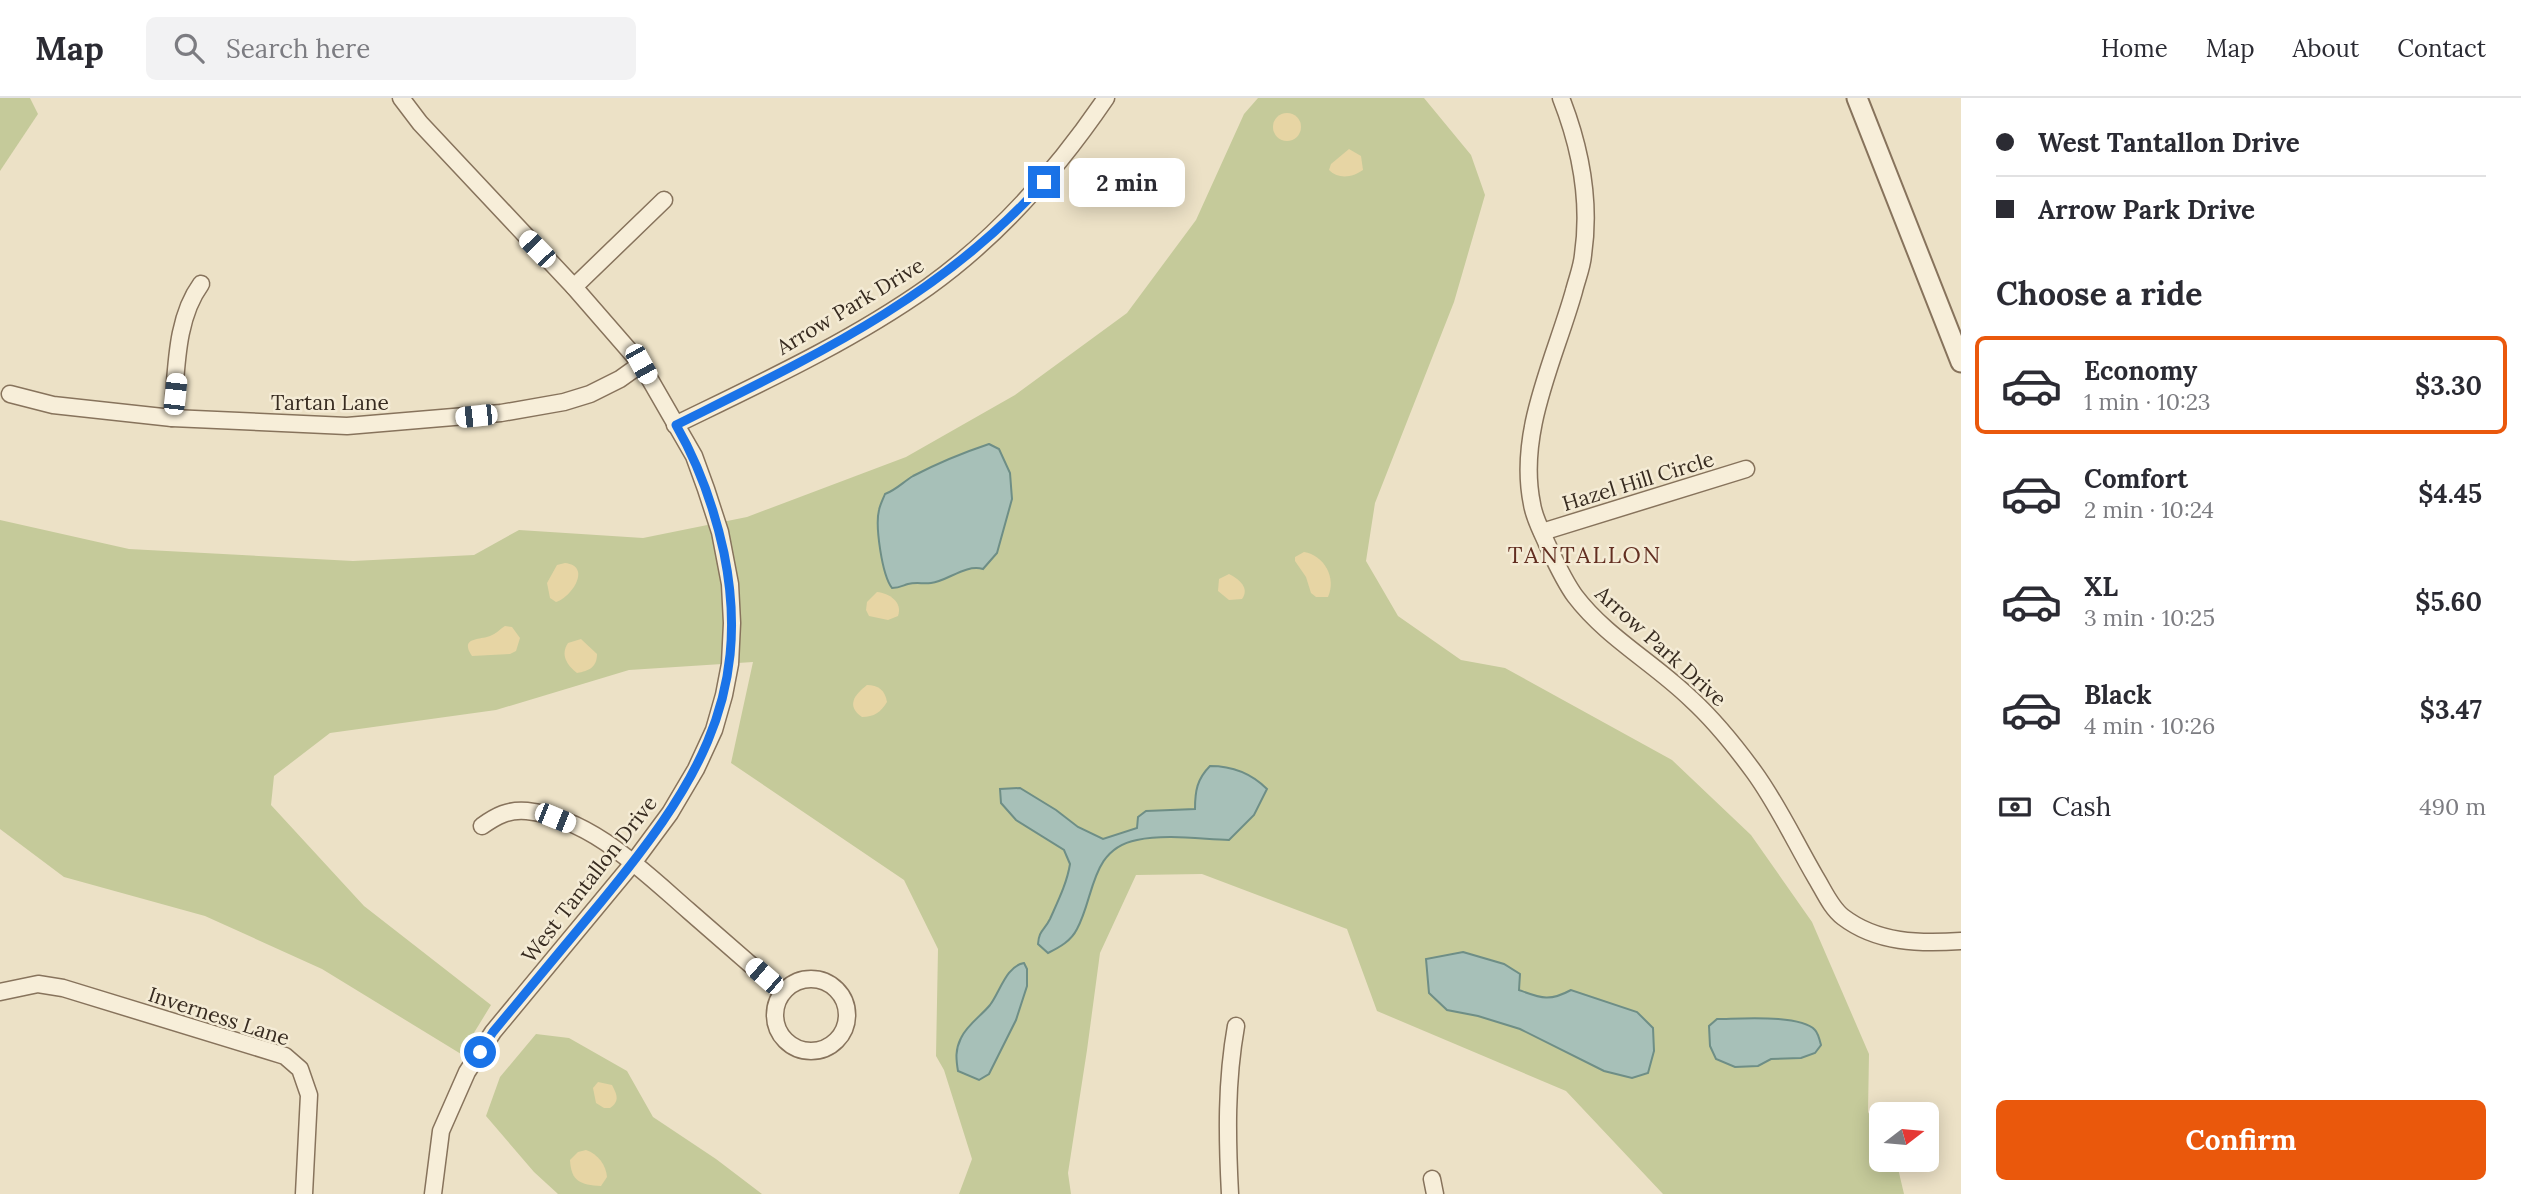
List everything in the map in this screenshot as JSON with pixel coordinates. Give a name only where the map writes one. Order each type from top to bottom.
[{"type":"street","name":"West Tantallon Drive","points":[[401,98],[482,192],[574,287],[641,364],[694,456],[720,532],[730,584],[732,623],[730,664],[724,695],[714,730],[696,769],[670,813],[633,863],[493,1032],[467,1072],[442,1131],[433,1194]]},
{"type":"street","name":"Arrow Park Drive","points":[[676,425],[813,355],[930,285],[968,255],[1031,197],[1057,167],[1106,98]]},
{"type":"street","name":"Arrow Park Drive","points":[[1561,98],[1574,130],[1580,156],[1584,182],[1585,227],[1583,257],[1536,414],[1529,449],[1532,505],[1542,533],[1576,597],[1612,634],[1691,698],[1751,768],[1840,915],[1860,929],[1896,940],[1921,943],[1961,941]]},
{"type":"street","points":[[1857,98],[1961,362]]},
{"type":"street","points":[[574,287],[664,200]]},
{"type":"street","points":[[172,418],[183,322],[190,299],[201,284]]},
{"type":"street","name":"Tartan Lane","points":[[10,394],[53,405],[172,418],[347,426],[501,413],[564,402],[590,394],[620,379],[641,364]]},
{"type":"street","name":"Hazel Hill Circle","points":[[1542,533],[1746,469]]},
{"type":"street","points":[[482,826],[496,816],[524,810],[542,814],[591,834],[633,863],[782,992]]},
{"type":"street","points":[[815,978],[826,982],[844,999],[847,1022],[843,1034],[835,1043],[812,1052],[791,1046],[783,1039],[774,1019],[777,1000],[782,992],[803,979],[815,978]]},
{"type":"street","name":"Inverness Lane","points":[[0,992],[38,984],[63,988],[285,1056],[300,1069],[309,1095],[304,1194]]},
{"type":"street","points":[[1230,1194],[1227,1092],[1236,1026]]},
{"type":"green space","points":[[0,98],[30,98],[38,114],[0,171]]},
{"type":"green space","points":[[1258,98],[1424,98],[1471,155],[1485,195],[1454,302],[1375,503],[1366,561],[1398,616],[1461,660],[1505,668],[1672,760],[1751,835],[1812,922],[1869,1054],[1869,1172],[1899,1172],[1904,1194],[1663,1194],[1566,1091],[1377,1011],[1347,929],[1202,874],[1136,875],[1100,953],[1068,1173],[1071,1194],[959,1194],[972,1159],[944,1070],[936,1056],[938,949],[904,880],[731,763],[753,662],[629,670],[496,710],[330,733],[274,776],[271,805],[364,906],[491,1005],[461,1054],[322,969],[205,916],[64,877],[0,829],[0,520],[129,549],[353,561],[474,555],[519,530],[643,538],[747,517],[906,457],[1015,395],[1127,313],[1196,220],[1244,114]]},
{"type":"green space","points":[[536,1034],[569,1038],[627,1071],[653,1117],[762,1194],[558,1194],[534,1172],[486,1116],[500,1077]]},
{"type":"sand","points":[[1287,113],[1297,117],[1301,127],[1297,137],[1287,141],[1277,137],[1273,127],[1277,117]]},
{"type":"sand","points":[[1349,149],[1361,156],[1363,170],[1346,176],[1329,170],[1331,164]]},
{"type":"sand","points":[[1304,552],[1317,558],[1327,569],[1331,582],[1328,597],[1316,597],[1311,593],[1306,577],[1295,561],[1295,557]]},
{"type":"sand","points":[[557,565],[573,565],[577,570],[577,582],[568,594],[556,602],[550,598],[547,583]]},
{"type":"sand","points":[[1229,574],[1240,581],[1244,588],[1242,599],[1229,600],[1218,591],[1219,579]]},
{"type":"sand","points":[[877,592],[894,599],[899,606],[898,616],[888,620],[869,616],[866,610],[867,602]]},
{"type":"sand","points":[[505,626],[512,627],[520,638],[516,651],[510,654],[472,656],[469,642],[492,635]]},
{"type":"sand","points":[[581,639],[597,654],[597,658],[592,668],[577,673],[568,663],[565,652],[568,643]]},
{"type":"sand","points":[[867,685],[880,689],[887,702],[877,713],[862,717],[853,705],[858,693]]},
{"type":"sand","points":[[598,1082],[612,1085],[614,1089],[616,1100],[610,1108],[596,1103],[593,1088]]},
{"type":"sand","points":[[586,1150],[598,1157],[605,1168],[607,1177],[601,1186],[582,1183],[572,1173],[570,1160],[578,1152]]},
{"type":"water","points":[[989,444],[999,449],[1010,473],[1012,499],[997,553],[983,569],[970,569],[937,582],[911,583],[892,588],[882,562],[879,538],[878,517],[885,494],[913,476]]},
{"type":"water","points":[[1210,766],[1241,772],[1267,789],[1254,815],[1229,840],[1160,837],[1122,845],[1102,863],[1083,916],[1072,937],[1048,953],[1038,944],[1062,892],[1070,864],[1064,850],[1016,820],[1001,803],[1000,789],[1020,788],[1078,827],[1103,839],[1137,828],[1138,817],[1146,811],[1195,809],[1198,786]]},
{"type":"water","points":[[1463,952],[1504,964],[1520,974],[1519,990],[1527,993],[1551,997],[1571,990],[1637,1012],[1653,1028],[1654,1051],[1648,1073],[1632,1078],[1604,1071],[1520,1029],[1447,1010],[1429,993],[1426,959]]},
{"type":"water","points":[[1024,963],[1027,969],[1027,986],[1016,1020],[989,1074],[979,1080],[958,1071],[957,1051],[964,1033],[990,1005],[1012,969]]},
{"type":"water","points":[[1769,1018],[1796,1022],[1815,1030],[1821,1045],[1815,1053],[1801,1058],[1771,1059],[1758,1066],[1735,1067],[1716,1059],[1710,1046],[1709,1026],[1717,1019]]},
{"type":"district","name":"TANTALLON","points":[[1585,554]]},
{"type":"route","points":[[480,1052],[493,1032],[633,863],[670,813],[696,769],[714,730],[730,664],[730,584],[720,532],[706,489],[694,456],[676,425],[813,355],[900,305],[958,263],[1044,182]]}]
